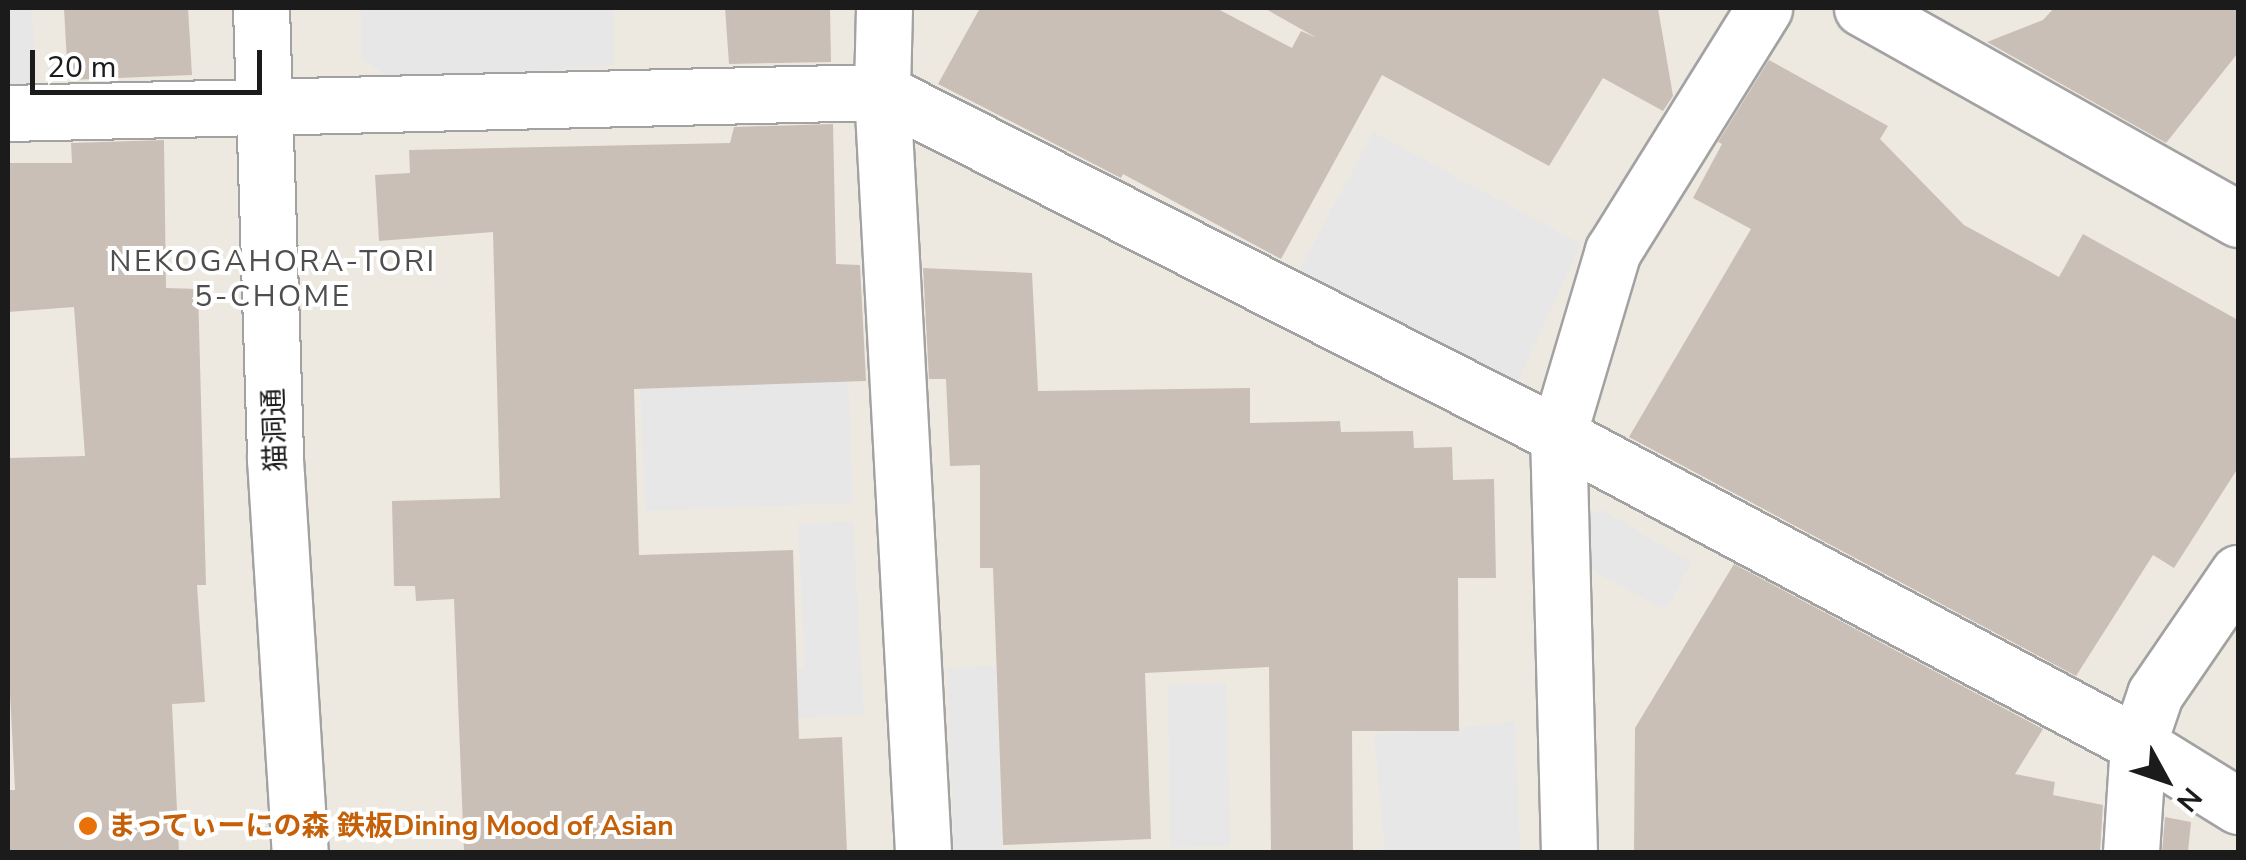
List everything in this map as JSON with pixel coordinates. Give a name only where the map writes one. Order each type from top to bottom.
[{"type":"street","name":"猫洞通","points":[[260,8],[275,459],[300,852]]},
{"type":"street","points":[[884,8],[882,92],[923,852]]},
{"type":"street","points":[[1569,852],[1558,436],[1612,251],[1764,8]]},
{"type":"street","points":[[1862,8],[2238,220]]},
{"type":"street","points":[[8,113],[882,92],[1558,436],[2138,744],[2238,806]]},
{"type":"street","points":[[2131,852],[2138,744],[2155,694],[2238,573]]},
{"type":"shaded area","points":[[8,8],[32,8],[36,90],[8,91]]},
{"type":"shaded area","points":[[361,8],[614,8],[614,65],[395,81],[361,58]]},
{"type":"shaded area","points":[[1373,132],[1581,244],[1519,379],[1487,389],[1293,282]]},
{"type":"shaded area","points":[[848,374],[853,503],[645,511],[640,382]]},
{"type":"shaded area","points":[[1602,510],[1692,563],[1665,610],[1573,560],[1577,518]]},
{"type":"shaded area","points":[[853,522],[864,715],[701,723],[701,672],[805,668],[798,524]]},
{"type":"shaded area","points":[[996,666],[1002,850],[954,852],[947,668]]},
{"type":"shaded area","points":[[1227,683],[1230,846],[1170,847],[1168,685]]},
{"type":"shaded area","points":[[1515,722],[1520,852],[1385,852],[1374,735]]},
{"type":"building","points":[[64,8],[188,8],[192,75],[68,80]]},
{"type":"building","points":[[725,8],[830,8],[831,62],[729,64]]},
{"type":"building","points":[[980,8],[1216,8],[1292,48],[1301,31],[1317,38],[1264,8],[1658,8],[1673,96],[1663,111],[1603,78],[1549,166],[1382,75],[1281,259],[1123,174],[1121,178],[938,84]]},
{"type":"building","points":[[2054,8],[2238,8],[2238,53],[2166,143],[1987,42],[2043,20]]},
{"type":"building","points":[[1769,60],[1888,126],[1880,139],[1964,225],[2059,277],[2083,234],[2238,320],[2238,468],[2174,568],[2153,555],[2076,676],[1629,437],[1751,229],[1693,198],[1722,144],[1718,142]]},
{"type":"building","points":[[833,124],[836,264],[860,265],[866,381],[634,389],[639,555],[793,550],[799,739],[842,737],[847,852],[464,852],[454,599],[416,601],[415,586],[394,586],[392,501],[500,498],[493,232],[379,241],[375,175],[410,173],[409,150],[730,143],[734,127]]},
{"type":"building","points":[[164,140],[166,288],[198,289],[206,585],[197,585],[205,702],[172,704],[179,852],[8,852],[8,790],[15,790],[8,654],[8,458],[85,456],[74,307],[8,312],[8,163],[72,163],[71,143]]},
{"type":"building","points":[[923,268],[1032,273],[1038,391],[1250,388],[1250,423],[1340,421],[1341,432],[1413,431],[1414,448],[1452,447],[1453,480],[1494,479],[1496,578],[1458,578],[1459,731],[1352,731],[1353,852],[1271,852],[1269,667],[1145,673],[1151,839],[1003,845],[993,568],[980,568],[980,465],[950,466],[946,379],[929,379]]},
{"type":"building","points":[[1734,564],[2043,729],[2015,774],[2055,782],[2053,795],[2103,805],[2100,852],[1634,852],[1635,728]]},
{"type":"building","points":[[2165,817],[2191,822],[2188,852],[2162,852]]},
{"type":"place","name":"まってぃーにの森 鉄板Dining Mood of Asian","points":[[88,826]]},
{"type":"district","name":"NEKOGAHORA-TORI 5-CHOME","points":[[273,279]]}]
